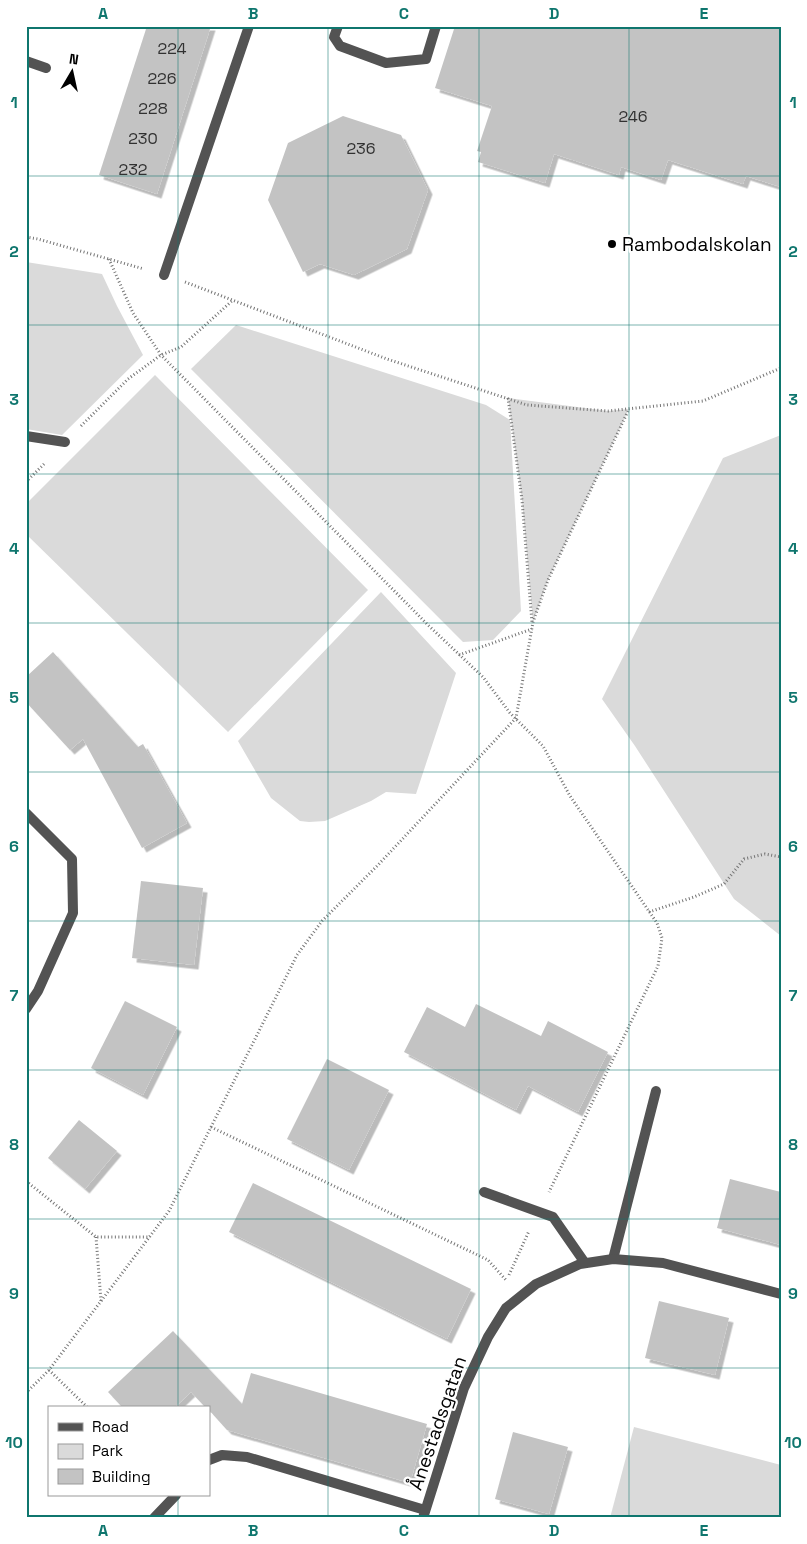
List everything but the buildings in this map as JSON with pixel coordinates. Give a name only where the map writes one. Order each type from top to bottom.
[{"type":"street","points":[[164,274],[249,26]]},
{"type":"street","points":[[338,26],[334,37],[340,46],[386,63],[426,59],[436,26]]},
{"type":"street","points":[[26,61],[46,68]]},
{"type":"street","points":[[26,436],[65,442]]},
{"type":"street","points":[[26,813],[72,859],[73,913],[38,991],[26,1009]]},
{"type":"street","points":[[613,1259],[656,1091]]},
{"type":"street","points":[[484,1192],[553,1217],[585,1263]]},
{"type":"street","name":"Ånestadsgatan","points":[[424,1514],[464,1388],[488,1337],[506,1308],[536,1284],[580,1264],[613,1259],[663,1262],[781,1294]]},
{"type":"street","points":[[210,1460],[222,1455],[247,1457],[424,1514]]},
{"type":"street","points":[[154,1518],[175,1496]]},
{"type":"path","points":[[26,237],[164,274],[387,358],[527,405],[608,411],[703,401],[781,368]]},
{"type":"path","points":[[109,259],[133,313],[161,355],[483,677],[516,718],[542,746],[570,796],[657,923],[662,938],[658,966],[506,1280]]},
{"type":"path","points":[[26,482],[128,379],[161,355],[181,347],[234,300]]},
{"type":"path","points":[[508,398],[522,500],[532,629]]},
{"type":"path","points":[[26,1393],[49,1370],[169,1211],[297,955],[322,921],[378,865],[516,718],[532,629],[548,580],[628,409]]},
{"type":"path","points":[[459,655],[532,629]]},
{"type":"path","points":[[649,912],[694,897],[724,884],[744,859],[765,854],[781,857]]},
{"type":"path","points":[[211,1127],[488,1260],[521,1296]]},
{"type":"path","points":[[26,1181],[96,1237],[150,1237]]},
{"type":"path","points":[[96,1237],[101,1301]]},
{"type":"path","points":[[49,1370],[86,1406]]},
{"type":"green space","points":[[26,262],[102,274],[143,355],[62,435],[26,429]]},
{"type":"green space","points":[[236,325],[486,405],[510,420],[521,611],[493,640],[463,642],[191,369]]},
{"type":"green space","points":[[155,375],[368,590],[228,732],[26,534],[26,504]]},
{"type":"green space","points":[[508,398],[608,411],[629,409],[548,580],[533,622],[522,500]]},
{"type":"green space","points":[[781,435],[781,936],[734,899],[635,746],[602,699],[723,458]]},
{"type":"green space","points":[[381,592],[456,673],[416,794],[386,792],[371,801],[325,821],[300,821],[271,798],[238,741]]},
{"type":"green space","points":[[634,1427],[781,1465],[781,1518],[610,1518]]},
{"type":"place","name":"Rambodalskolan","points":[[612,244]]}]
